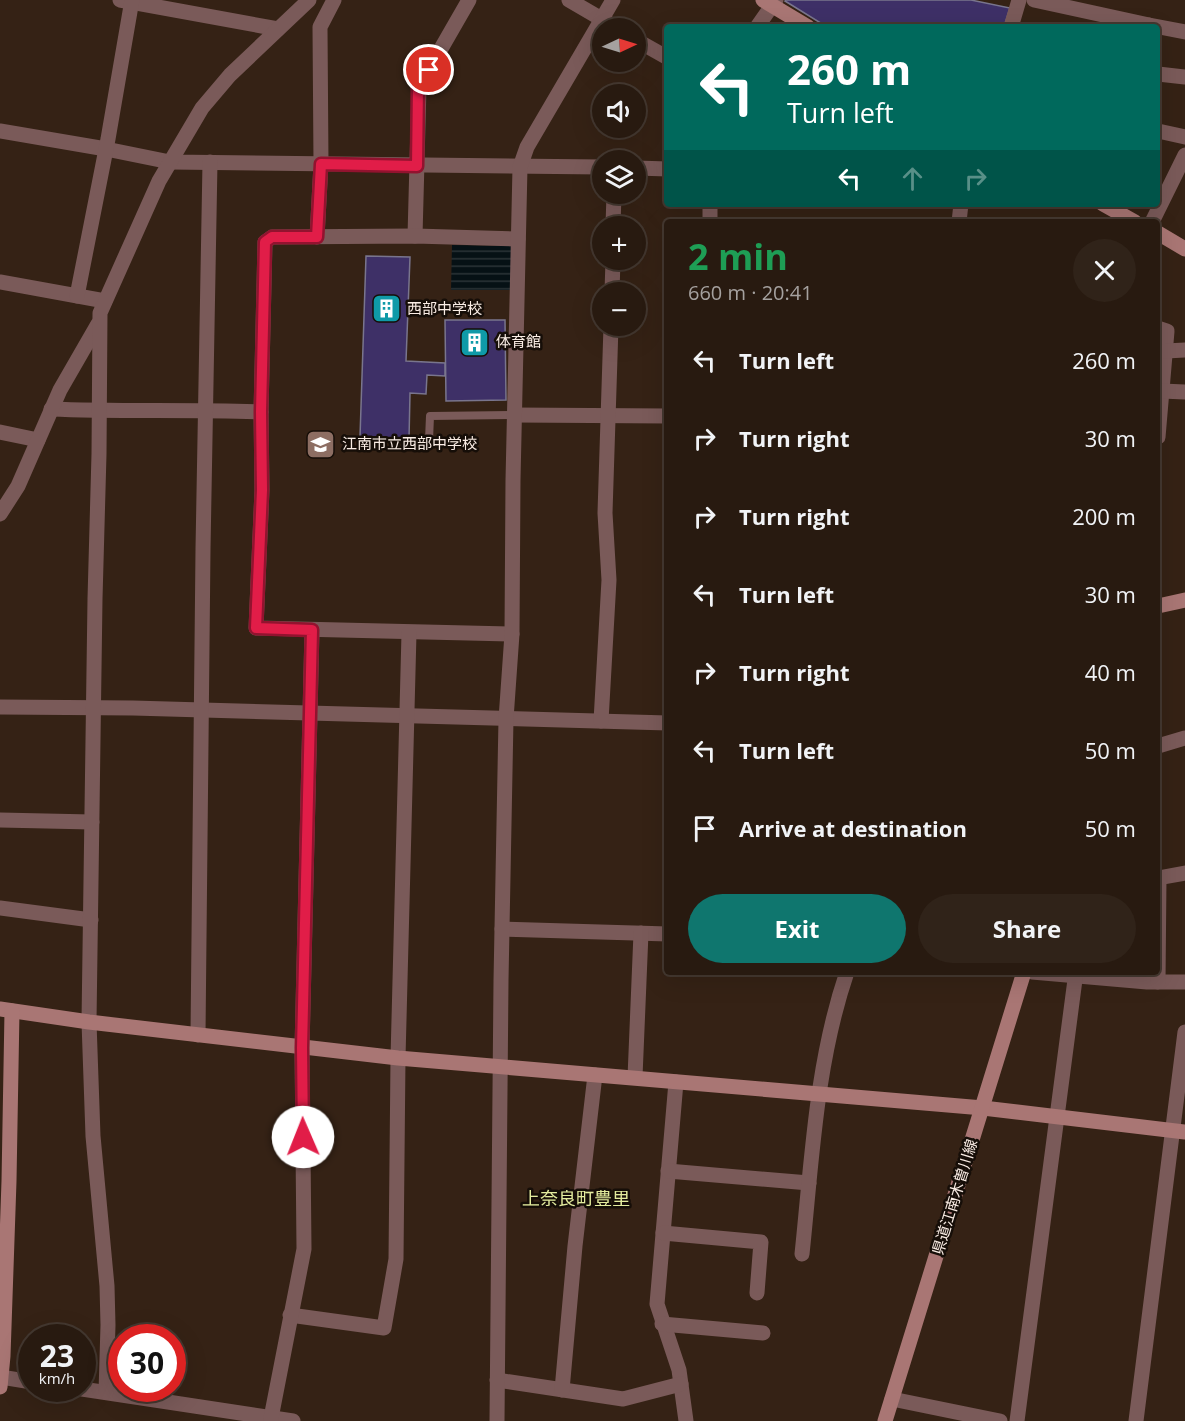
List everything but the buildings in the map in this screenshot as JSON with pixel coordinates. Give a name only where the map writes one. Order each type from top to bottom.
[{"type":"street","points":[[106,1392],[107,1286],[93,1136],[89,1022],[100,313],[159,181],[202,108],[230,75],[309,0]]},
{"type":"street","points":[[317,237],[321,164],[320,27],[334,0]]},
{"type":"street","points":[[415,236],[418,87],[469,0]]},
{"type":"street","points":[[569,0],[599,18]]},
{"type":"street","points":[[603,18],[613,0]]},
{"type":"street","points":[[1012,24],[1019,0]]},
{"type":"street","points":[[1034,0],[1140,24]]},
{"type":"street","points":[[77,296],[106,148],[128,1],[278,29]]},
{"type":"street","points":[[759,24],[770,2],[803,24]]},
{"type":"street","points":[[1160,28],[1185,32]]},
{"type":"street","points":[[497,1421],[502,929],[506,719],[512,634],[520,167],[527,147],[592,37]]},
{"type":"street","points":[[646,46],[664,56]]},
{"type":"street","points":[[1160,74],[1185,76]]},
{"type":"street","points":[[0,131],[106,148],[170,162],[592,167]]},
{"type":"street","points":[[1160,131],[1185,137]]},
{"type":"street","points":[[1160,204],[1185,155]]},
{"type":"street","points":[[198,1035],[210,162]]},
{"type":"street","points":[[646,168],[664,169]]},
{"type":"street","points":[[1108,207],[1126,219]]},
{"type":"street","points":[[1160,235],[1185,249]]},
{"type":"street","points":[[512,634],[256,628],[262,490],[261,412],[265,242],[272,237],[415,236],[518,239]]},
{"type":"street","points":[[0,282],[105,301]]},
{"type":"street","points":[[0,514],[18,486],[60,390],[100,321]]},
{"type":"street","points":[[1160,329],[1167,331],[1160,419]]},
{"type":"street","points":[[602,721],[609,580],[604,513],[611,336]]},
{"type":"street","points":[[1166,351],[1185,350]]},
{"type":"street","points":[[1162,392],[1185,392]]},
{"type":"street","points":[[51,409],[261,412]]},
{"type":"street","points":[[514,415],[664,416]]},
{"type":"street","points":[[0,432],[38,440]]},
{"type":"street","points":[[1160,606],[1185,600]]},
{"type":"street","points":[[271,1418],[304,1249],[302,1048],[312,630]]},
{"type":"street","points":[[290,1315],[384,1328],[396,1258],[398,1058],[409,633]]},
{"type":"street","points":[[0,707],[664,723]]},
{"type":"street","points":[[1160,745],[1185,738]]},
{"type":"street","points":[[1,818],[92,822]]},
{"type":"street","points":[[1160,878],[1185,873]]},
{"type":"street","points":[[0,908],[91,920]]},
{"type":"street","points":[[502,929],[664,934]]},
{"type":"street","points":[[636,1077],[641,933]]},
{"type":"street","points":[[802,1254],[818,1093],[836,1006],[846,975]]},
{"type":"street","name":"県道江南木曽川線","points":[[885,1421],[1023,975]]},
{"type":"street","points":[[1017,1421],[1076,975],[1185,982]]},
{"type":"street","points":[[1158,975],[1158,981]]},
{"type":"street","points":[[18,1381],[0,1380],[9,1181],[6,1010],[89,1022],[398,1058],[983,1108],[1179,1132]]},
{"type":"street","points":[[1136,1421],[1179,1132],[1185,1032]]},
{"type":"street","points":[[562,1390],[575,1246],[595,1075]]},
{"type":"street","points":[[676,1082],[657,1304],[679,1371],[686,1421]]},
{"type":"street","points":[[668,1171],[809,1183]]},
{"type":"street","points":[[663,1233],[761,1242],[757,1293]]},
{"type":"street","points":[[662,1324],[763,1333]]},
{"type":"street","points":[[497,1380],[623,1399],[681,1384]]},
{"type":"street","points":[[96,1391],[293,1421]]},
{"type":"street","points":[[892,1399],[1000,1421]]},
{"type":"lane","points":[[429,440],[430,416],[514,415]]},
{"type":"shaded area","points":[[452,245],[511,246],[511,290],[451,290]]},
{"type":"place","name":"西部中学校","points":[[386,309]]},
{"type":"place","name":"体育館","points":[[475,342]]},
{"type":"place","name":"江南市立西部中学校","points":[[321,444]]},
{"type":"district","name":"上奈良町豊里","points":[[576,1199]]},
{"type":"route","points":[[303,1137],[302,1048],[312,630],[256,628],[262,490],[261,412],[265,242],[272,237],[317,237],[321,164],[417,166],[418,87],[429,70]]}]
